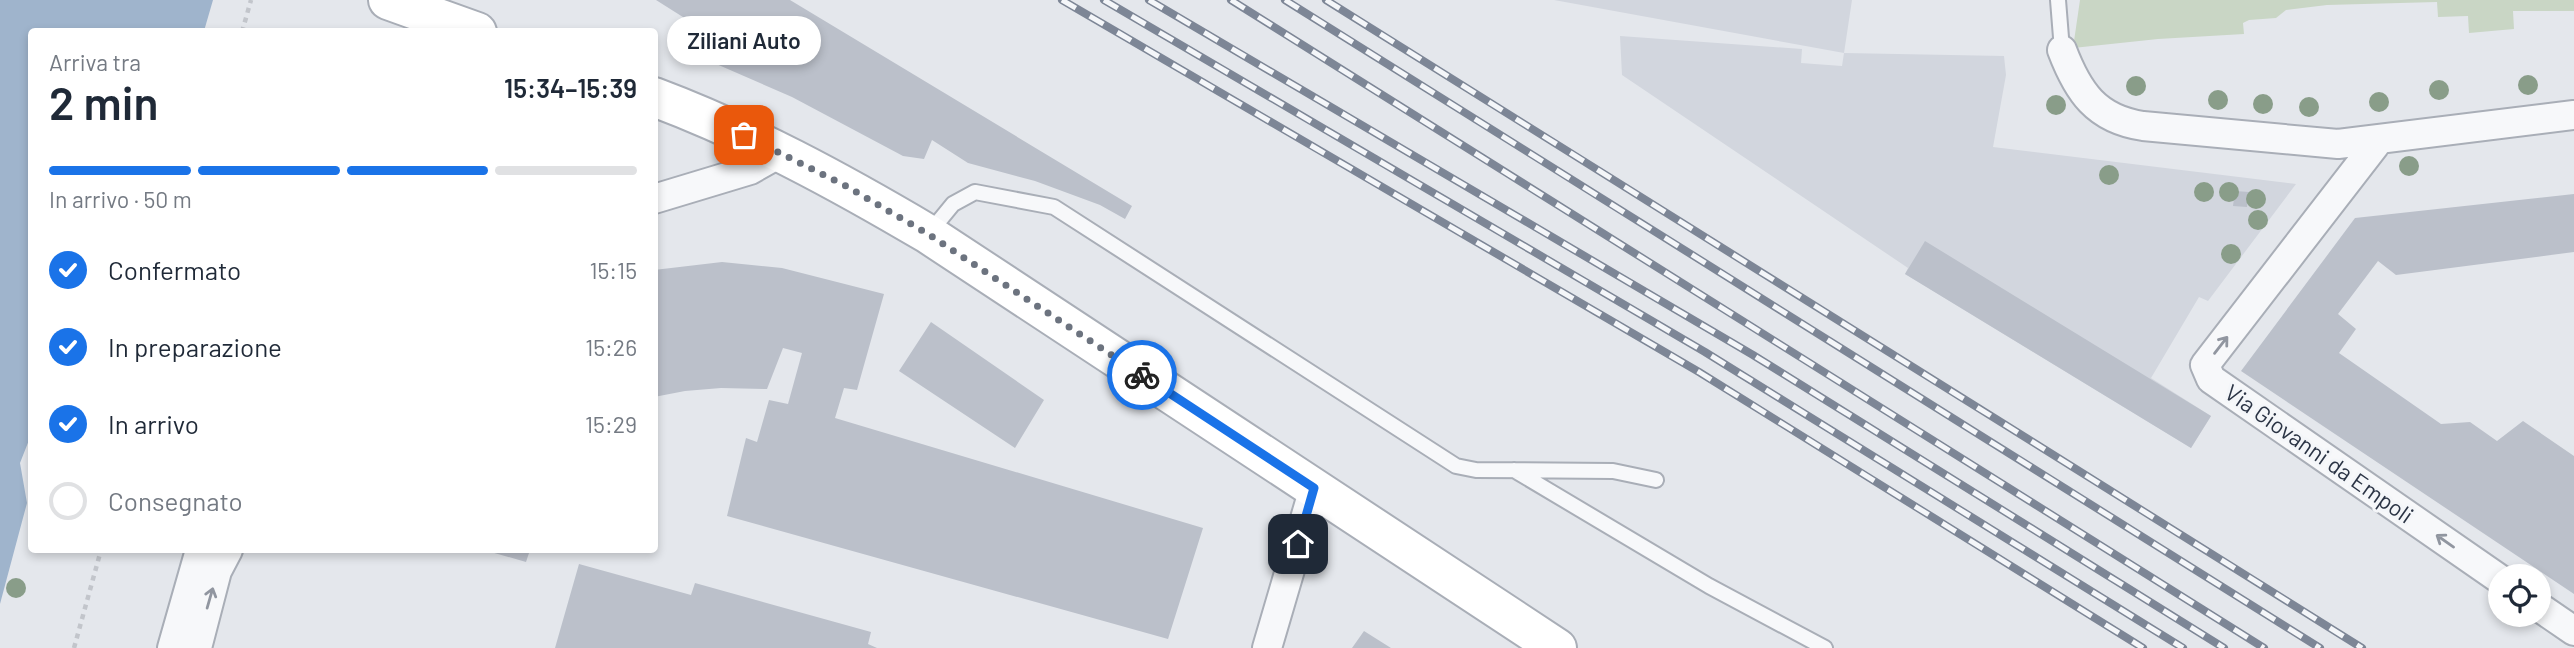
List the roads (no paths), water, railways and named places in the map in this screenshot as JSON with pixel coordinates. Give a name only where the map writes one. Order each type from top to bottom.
[{"type":"main road","points":[[388,0],[466,28]]},
{"type":"main road","points":[[658,99],[780,153],[855,191],[928,234],[1557,648]]},
{"type":"street","points":[[2062,50],[2076,82],[2087,98],[2100,110],[2129,124],[2324,144],[2379,140],[2574,115]]},
{"type":"street","name":"Via Giovanni da Empoli","points":[[2379,140],[2205,365],[2211,379],[2488,571]]},
{"type":"street","points":[[658,198],[750,170],[780,153]]},
{"type":"street","points":[[1267,648],[1314,488]]},
{"type":"street","points":[[172,648],[199,553]]},
{"type":"street","points":[[197,648],[217,571],[226,553]]},
{"type":"street","points":[[2551,615],[2574,631]]},
{"type":"lane","points":[[2058,0],[2062,50]]},
{"type":"lane","points":[[928,234],[953,204],[975,192],[1054,207],[1455,466],[1476,470],[1613,471],[1656,480]]},
{"type":"lane","points":[[1513,470],[1709,586],[1825,648]]},
{"type":"water","points":[[0,0],[213,0],[205,28],[28,28],[28,443],[20,463],[27,503],[0,604]]},
{"type":"railway","points":[[1062,0],[1699,372],[2143,648]]},
{"type":"railway","points":[[1104,0],[1705,352],[2183,648]]},
{"type":"railway","points":[[1149,0],[1753,355],[2224,648]]},
{"type":"railway","points":[[1231,0],[2264,648]]},
{"type":"railway","points":[[1285,0],[2320,648]]},
{"type":"railway","points":[[1326,0],[2362,648]]},
{"type":"place","name":"Ziliani Auto","points":[[744,135]]}]
